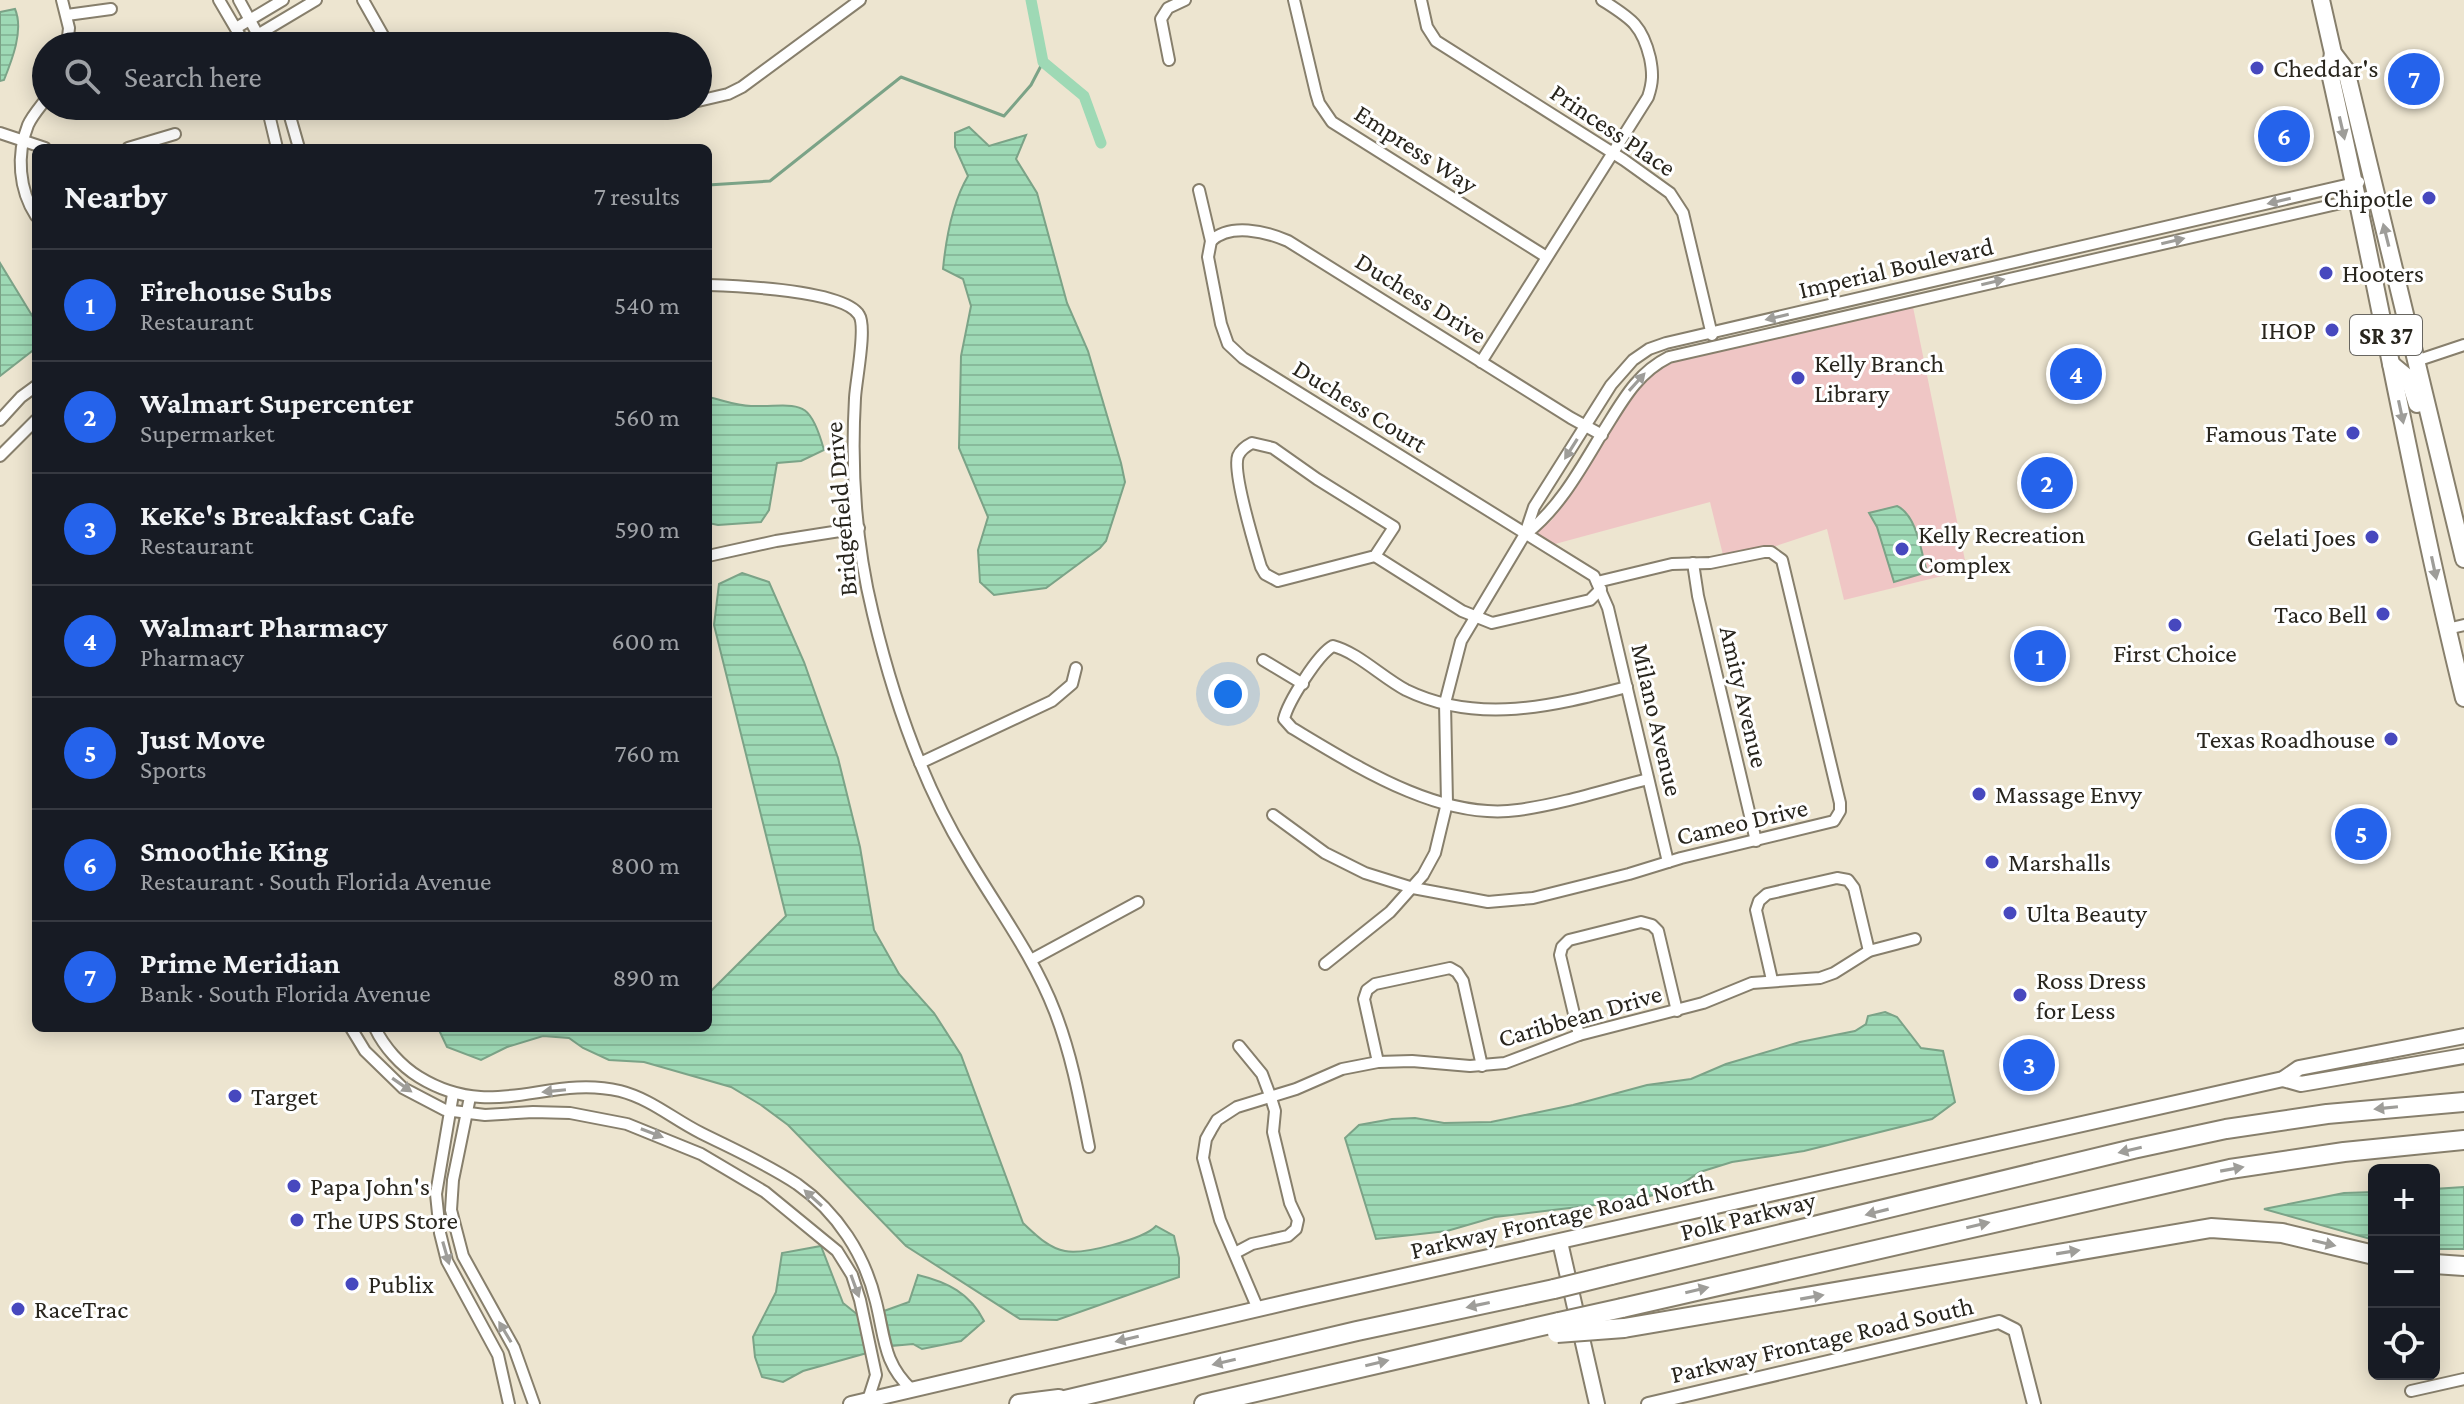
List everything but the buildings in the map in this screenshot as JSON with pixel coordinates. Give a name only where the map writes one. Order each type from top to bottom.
[{"type":"highway","name":"Polk Parkway","points":[[1048,1404],[1357,1331],[1554,1289],[2226,1129],[2327,1114],[2464,1102]]},
{"type":"highway","points":[[1558,1328],[1622,1308],[2216,1172],[2344,1152],[2464,1140]]},
{"type":"highway","points":[[1204,1404],[1478,1339],[1558,1328],[1624,1328],[2211,1228],[2282,1233],[2368,1254]]},
{"type":"highway","points":[[2440,1264],[2464,1266]]},
{"type":"highway","points":[[1019,1404],[1081,1396]]},
{"type":"main road","name":"SR 37","points":[[2321,0],[2333,53],[2330,73],[2464,698]]},
{"type":"main road","name":"SR 37","points":[[2333,53],[2346,70],[2464,559]]},
{"type":"main road","points":[[2391,364],[2409,379],[2422,425],[2440,457]]},
{"type":"main road","name":"Parkway Frontage Road North","points":[[851,1404],[1258,1309],[2283,1079],[2299,1068],[2464,1036]]},
{"type":"main road","name":"Parkway Frontage Road North","points":[[2283,1079],[2301,1084],[2464,1056]]},
{"type":"main road","points":[[1560,1242],[1597,1404]]},
{"type":"street","points":[[62,0],[67,15],[67,32]]},
{"type":"street","points":[[219,0],[238,32]]},
{"type":"street","points":[[239,0],[258,32]]},
{"type":"street","points":[[236,28],[283,0]]},
{"type":"street","points":[[363,0],[381,32]]},
{"type":"street","points":[[712,97],[742,87],[860,0]]},
{"type":"street","points":[[1169,60],[1161,19],[1165,10],[1185,0]]},
{"type":"street","name":"Empress Way","points":[[1294,0],[1319,103],[1332,122],[1545,256]]},
{"type":"street","name":"Princess Place","points":[[1421,0],[1427,27],[1436,41],[1663,187],[1683,213],[1714,345]]},
{"type":"street","points":[[1481,362],[1648,97],[1653,83],[1653,72],[1641,30],[1602,0]]},
{"type":"street","points":[[264,32],[310,2]]},
{"type":"street","points":[[67,15],[111,9]]},
{"type":"street","points":[[32,120],[25,141],[21,180],[32,209]]},
{"type":"street","points":[[270,120],[276,144]]},
{"type":"street","points":[[291,120],[298,144]]},
{"type":"street","points":[[0,133],[34,144]]},
{"type":"street","points":[[141,144],[175,134]]},
{"type":"street","name":"Imperial Boulevard","points":[[1525,534],[1548,516],[1632,386],[1651,367],[1677,354],[2374,187]]},
{"type":"street","name":"Imperial Boulevard","points":[[1325,964],[1390,912],[1413,888],[1435,853],[1447,803],[1445,703],[1461,641],[1525,534],[1534,507],[1611,385],[1633,360],[1649,349],[1711,332],[2374,187]]},
{"type":"street","name":"Duchess Court","points":[[1199,190],[1211,241],[1208,257],[1223,334],[1234,350],[1303,397],[1594,576],[1599,585]]},
{"type":"street","name":"Duchess Drive","points":[[1211,241],[1220,233],[1241,231],[1288,241],[1602,435]]},
{"type":"street","name":"Bridgefield Drive","points":[[712,285],[795,292],[841,302],[858,312],[862,325],[854,424],[859,528],[872,610],[884,657],[920,763],[966,855],[1031,960],[1055,1013],[1077,1081],[1089,1147]]},
{"type":"street","points":[[2416,361],[2464,345]]},
{"type":"street","points":[[0,420],[32,389]]},
{"type":"street","points":[[0,456],[32,424]]},
{"type":"street","points":[[1375,556],[1394,527],[1273,448],[1252,443],[1242,450],[1237,457],[1237,466],[1254,543],[1265,574],[1278,581],[1375,556],[1475,618]]},
{"type":"street","points":[[712,555],[859,528]]},
{"type":"street","name":"Cameo Drive","points":[[1273,815],[1343,863],[1391,883],[1472,901],[1507,902],[1828,824],[1838,817],[1840,803],[1782,560],[1771,552],[1710,563],[1672,564],[1599,585],[1590,600],[1501,623],[1475,618]]},
{"type":"street","name":"Amity Avenue","points":[[1693,563],[1698,596],[1756,841]]},
{"type":"street","name":"Milano Avenue","points":[[1599,585],[1627,687],[1668,862]]},
{"type":"street","points":[[2447,629],[2464,625]]},
{"type":"street","points":[[1627,687],[1548,706],[1507,711],[1460,708],[1408,691],[1337,647],[1326,650],[1284,719],[1292,728],[1391,785],[1463,809],[1516,810],[1648,779]]},
{"type":"street","points":[[1263,660],[1303,684]]},
{"type":"street","points":[[920,763],[1052,701],[1072,684],[1076,668]]},
{"type":"street","points":[[1772,980],[1756,910],[1759,901],[1767,894],[1837,878],[1848,880],[1854,888],[1869,951]]},
{"type":"street","points":[[1031,960],[1138,902]]},
{"type":"street","points":[[1579,1035],[1560,955],[1562,947],[1569,940],[1641,922],[1652,925],[1658,931],[1677,1011]]},
{"type":"street","name":"Caribbean Drive","points":[[1258,1309],[1220,1220],[1203,1158],[1206,1139],[1217,1120],[1237,1107],[1271,1098],[1342,1069],[1378,1062],[1482,1066],[1519,1059],[1579,1035],[1677,1011],[1752,983],[1820,978],[1869,951],[1915,939]]},
{"type":"street","points":[[1378,1062],[1364,999],[1367,990],[1375,984],[1450,968],[1463,981],[1482,1066]]},
{"type":"street","points":[[353,1032],[365,1051],[403,1088],[450,1112],[570,1113],[598,1118],[654,1134],[701,1154],[765,1192],[837,1251],[852,1275],[876,1375],[868,1400]]},
{"type":"street","points":[[378,1032],[410,1071],[453,1094],[506,1098],[591,1088],[622,1092],[651,1103],[698,1132],[779,1172],[827,1211],[850,1240],[871,1281],[891,1365],[912,1390]]},
{"type":"street","points":[[1235,1253],[1252,1244],[1288,1236],[1297,1226],[1273,1132],[1275,1111],[1271,1098],[1262,1074],[1239,1046]]},
{"type":"street","points":[[453,1094],[436,1194],[440,1233],[447,1261],[498,1355],[509,1404]]},
{"type":"street","points":[[470,1097],[451,1193],[456,1232],[463,1256],[514,1348],[534,1404]]},
{"type":"street","name":"Parkway Frontage Road South","points":[[1648,1404],[1999,1322],[2015,1330],[2034,1404]]},
{"type":"street","points":[[2411,1391],[2464,1379]]},
{"type":"shaded area","points":[[15,9],[18,26],[16,45],[4,80],[0,81],[0,12]]},
{"type":"shaded area","points":[[969,127],[989,146],[1026,135],[1016,159],[1037,193],[1067,303],[1088,351],[1125,482],[1106,541],[1100,548],[1046,588],[994,595],[980,582],[978,550],[988,517],[959,448],[961,356],[971,306],[963,279],[943,269],[951,221],[968,176],[955,147],[955,133]]},
{"type":"shaded area","points":[[0,263],[32,315],[32,351],[0,376]]},
{"type":"shaded area","points":[[1913,307],[1967,570],[1844,600],[1827,529],[1773,547],[1763,546],[1723,555],[1710,502],[1555,544],[1535,534],[1552,520],[1636,390],[1662,368],[1693,355]]},
{"type":"shaded area","points":[[712,398],[746,406],[791,406],[807,412],[819,432],[824,450],[801,461],[777,463],[769,510],[761,522],[712,524]]},
{"type":"shaded area","name":"Kelly Recreation Complex","points":[[1897,506],[1914,526],[1927,572],[1894,582],[1877,527],[1869,513]]},
{"type":"shaded area","points":[[742,573],[769,582],[804,662],[838,758],[860,847],[874,930],[899,974],[934,1013],[961,1055],[1023,1223],[1053,1247],[1074,1252],[1127,1241],[1156,1226],[1174,1236],[1179,1277],[1057,1320],[1020,1319],[906,1246],[788,1125],[731,1087],[644,1062],[609,1060],[569,1038],[543,1036],[507,1047],[481,1060],[447,1047],[440,1032],[712,1032],[712,990],[786,916],[714,625],[719,584]]},
{"type":"shaded area","points":[[1885,1012],[1897,1017],[1921,1048],[1943,1051],[1955,1102],[1932,1119],[1804,1151],[1732,1162],[1700,1172],[1674,1189],[1636,1200],[1495,1217],[1447,1231],[1376,1239],[1345,1138],[1359,1125],[1415,1118],[1444,1123],[1491,1122],[1573,1105],[1647,1085],[1691,1079],[1726,1064],[1800,1042],[1855,1031],[1866,1024],[1868,1016]]},
{"type":"shaded area","points":[[2464,1187],[2464,1249],[2440,1249],[2440,1189]]},
{"type":"shaded area","points":[[2368,1192],[2368,1238],[2264,1209],[2344,1193]]},
{"type":"shaded area","points":[[821,1246],[843,1303],[858,1315],[867,1353],[803,1371],[783,1382],[762,1377],[755,1357],[753,1337],[776,1292],[782,1253]]},
{"type":"shaded area","points":[[918,1275],[957,1290],[972,1303],[984,1321],[961,1341],[922,1349],[913,1344],[892,1346],[884,1311],[909,1302]]},
{"type":"waterway","points":[[1031,0],[1043,62],[1084,96],[1101,143]]},
{"type":"waterway","points":[[712,185],[770,181],[901,77],[1004,116],[1031,85],[1043,62]]},
{"type":"place","name":"Cheddar's","points":[[2257,68]]},
{"type":"place","name":"Prime Meridian","points":[[2414,79]]},
{"type":"place","name":"Smoothie King","points":[[2284,136]]},
{"type":"place","name":"Chipotle","points":[[2429,198]]},
{"type":"place","name":"Hooters","points":[[2326,273]]},
{"type":"place","name":"IHOP","points":[[2332,330]]},
{"type":"place","name":"Walmart Pharmacy","points":[[2076,374]]},
{"type":"place","name":"Kelly Branch Library","points":[[1798,378]]},
{"type":"place","name":"Famous Tate","points":[[2353,433]]},
{"type":"place","name":"Walmart Supercenter","points":[[2047,483]]},
{"type":"place","name":"Gelati Joes","points":[[2372,537]]},
{"type":"place","name":"Kelly Recreation Complex","points":[[1902,549]]},
{"type":"place","name":"Taco Bell","points":[[2383,614]]},
{"type":"place","name":"First Choice","points":[[2175,625]]},
{"type":"place","name":"Firehouse Subs","points":[[2040,656]]},
{"type":"place","name":"Texas Roadhouse","points":[[2391,739]]},
{"type":"place","name":"Massage Envy","points":[[1979,794]]},
{"type":"place","name":"Just Move","points":[[2361,834]]},
{"type":"place","name":"Marshalls","points":[[1992,862]]},
{"type":"place","name":"Ulta Beauty","points":[[2010,913]]},
{"type":"place","name":"Ross Dress for Less","points":[[2020,995]]},
{"type":"place","name":"KeKe's Breakfast Cafe","points":[[2029,1065]]},
{"type":"place","name":"Target","points":[[235,1096]]},
{"type":"place","name":"Papa John's","points":[[294,1186]]},
{"type":"place","name":"The UPS Store","points":[[297,1220]]},
{"type":"place","name":"Publix","points":[[352,1284]]},
{"type":"place","name":"RaceTrac","points":[[18,1309]]}]
